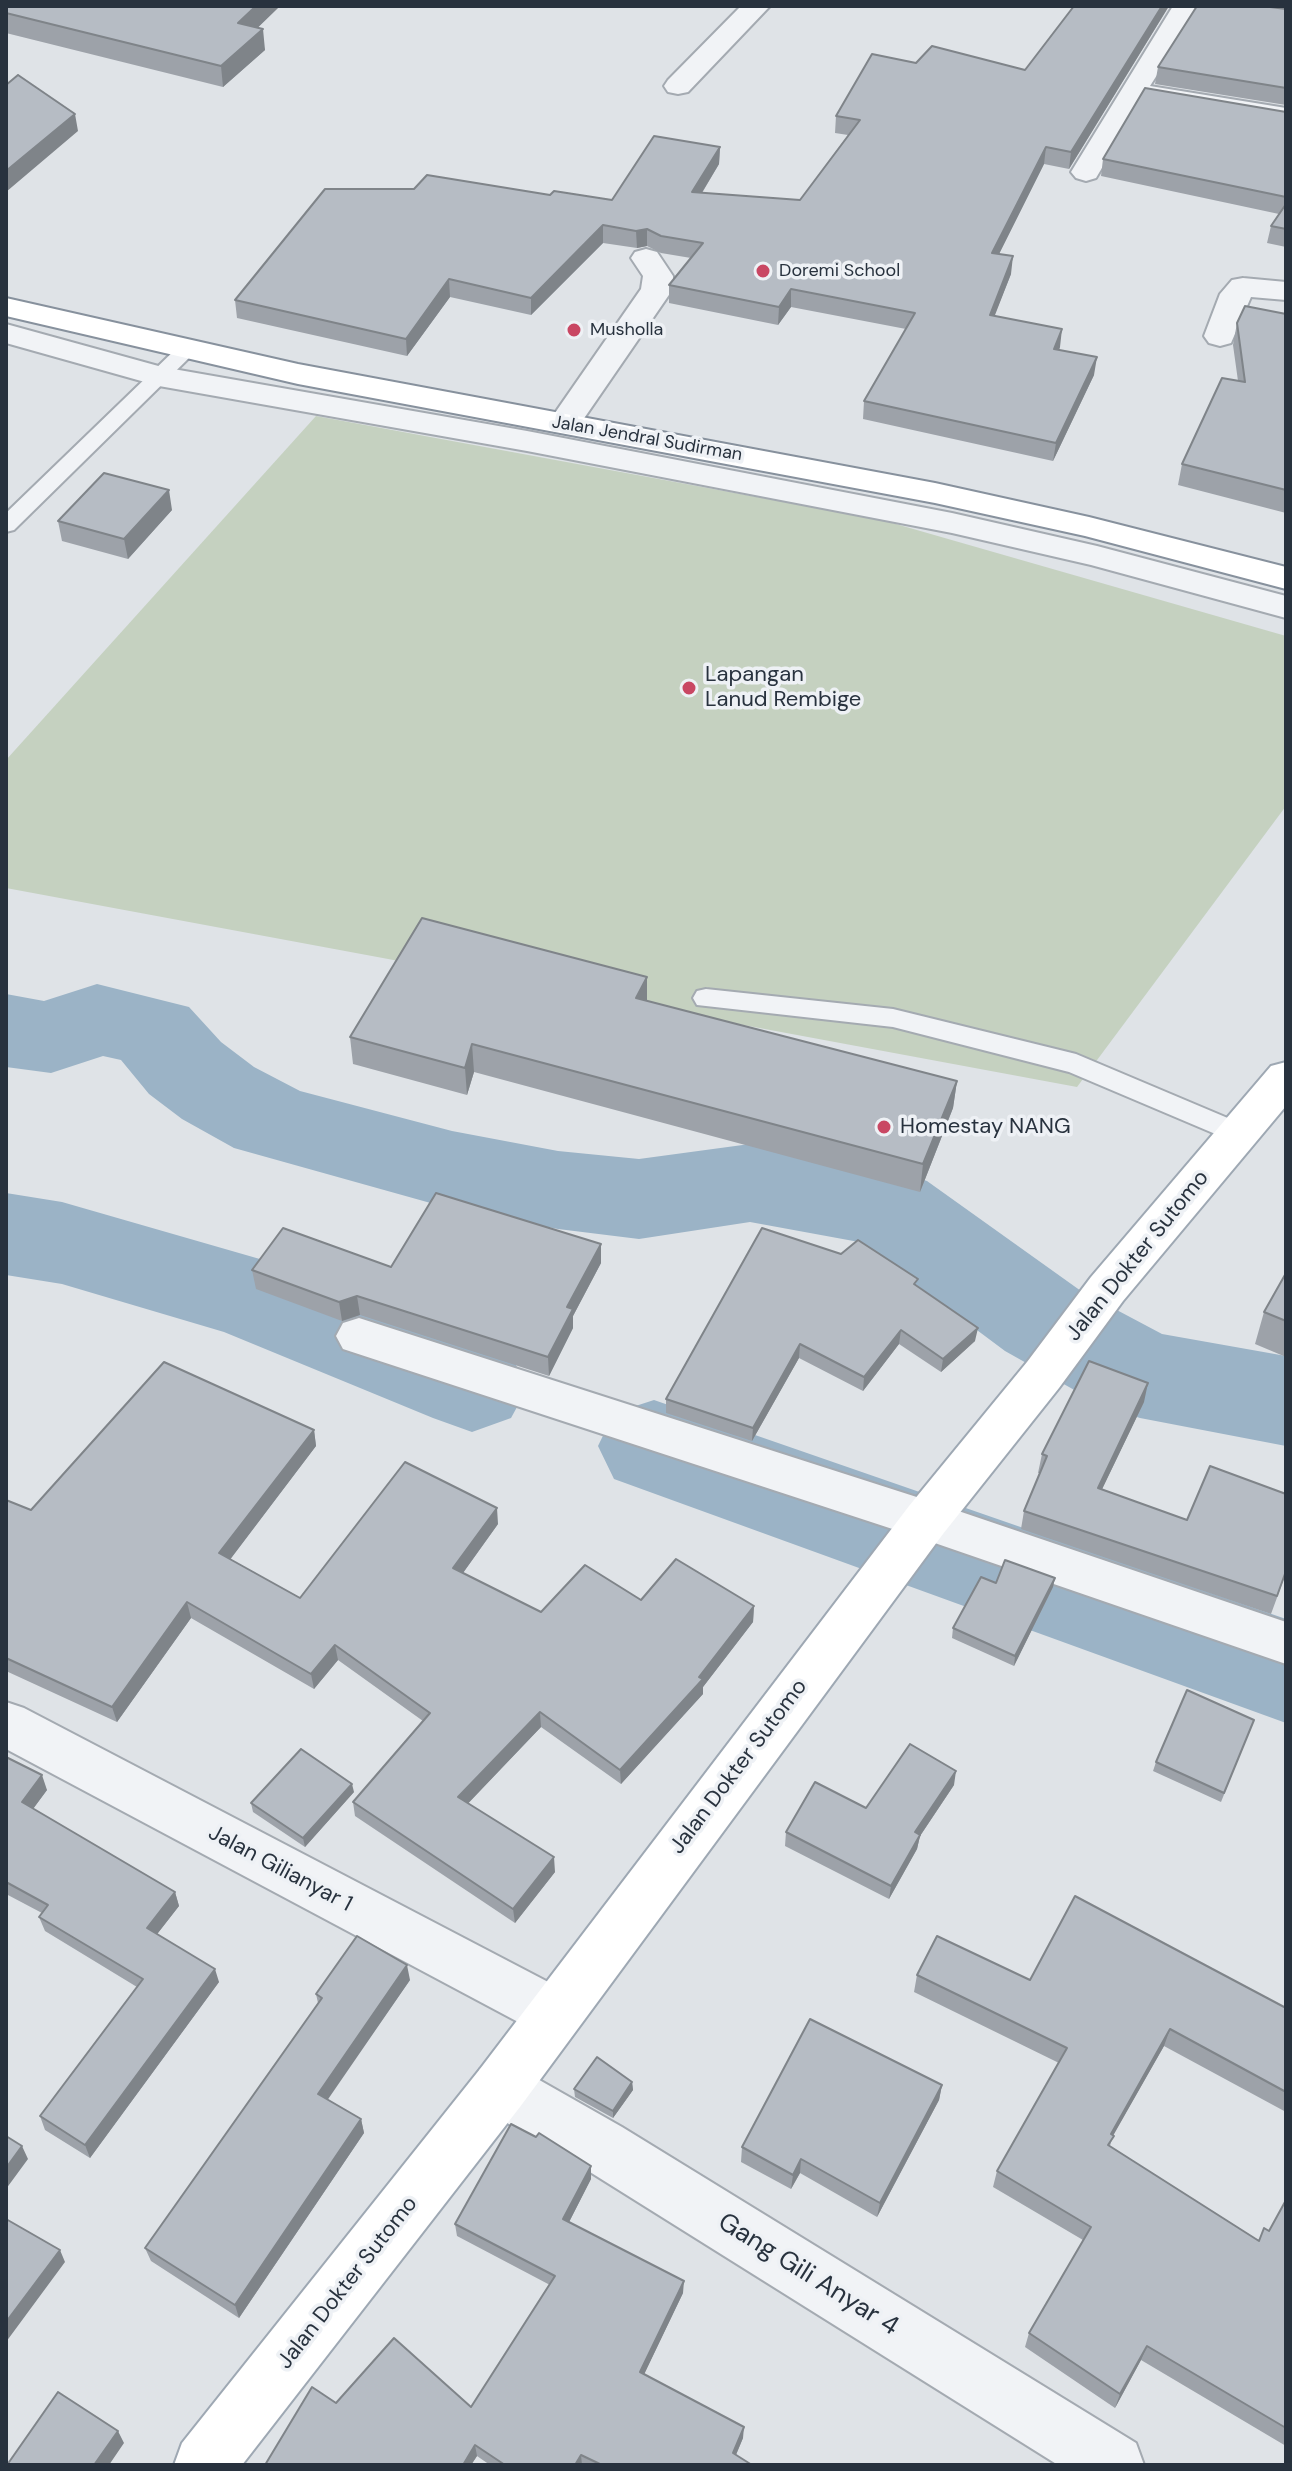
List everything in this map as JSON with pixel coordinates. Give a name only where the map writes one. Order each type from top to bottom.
[{"type":"main road","name":"Jalan Jendral Sudirman","points":[[6,307],[186,350],[935,493],[1089,527],[1286,578]]},
{"type":"main road","name":"Jalan Dokter Sutomo","points":[[204,2465],[500,2088],[926,1520],[1043,1375],[1107,1289],[1286,1077]]},
{"type":"street","points":[[678,86],[756,6]]},
{"type":"street","points":[[1086,172],[1187,6]]},
{"type":"street","points":[[1132,92],[1286,117]]},
{"type":"street","points":[[564,423],[657,289],[658,276],[646,258]]},
{"type":"street","points":[[1220,336],[1236,294],[1243,287],[1286,291]]},
{"type":"street","points":[[6,333],[159,376],[527,441],[952,523],[1097,556],[1286,607]]},
{"type":"street","points":[[359,1336],[926,1520],[1286,1643]]},
{"type":"street","name":"Jalan Gilianyar 1","points":[[6,1724],[554,2013]]},
{"type":"street","name":"Gang Gili Anyar 4","points":[[500,2088],[602,2147],[1114,2465]]},
{"type":"lane","points":[[6,525],[186,350]]},
{"type":"lane","points":[[706,998],[893,1018],[1061,1060],[1239,1134]]},
{"type":"green space","points":[[316,416],[882,520],[1286,636],[1286,806],[1077,1087],[6,888],[6,760]]},
{"type":"building","points":[[6,6],[256,6],[238,23],[263,29],[221,66],[6,13]]},
{"type":"building","points":[[1074,6],[1162,6],[1071,152],[1046,147],[992,253],[1013,256],[990,315],[1062,329],[1054,349],[1097,357],[1056,443],[864,401],[915,313],[791,289],[779,307],[669,285],[703,243],[661,236],[647,229],[636,231],[603,225],[531,298],[449,279],[406,339],[235,300],[325,189],[414,189],[427,175],[550,195],[554,191],[612,200],[654,136],[720,147],[692,192],[800,200],[860,120],[836,116],[872,54],[916,63],[932,46],[1025,70]]},
{"type":"building","points":[[1197,6],[1286,9],[1286,88],[1158,67]]},
{"type":"building","points":[[18,75],[75,114],[6,171],[6,85]]},
{"type":"building","points":[[1145,88],[1286,112],[1286,197],[1103,159]]},
{"type":"building","points":[[1286,204],[1286,229],[1271,226]]},
{"type":"building","points":[[1245,306],[1286,314],[1286,490],[1182,464],[1222,378],[1245,382],[1237,323]]},
{"type":"building","points":[[104,473],[169,490],[124,539],[58,521]]},
{"type":"building","points":[[422,918],[647,977],[636,998],[957,1081],[923,1164],[472,1044],[465,1068],[350,1037]]},
{"type":"building","points":[[436,1193],[601,1244],[567,1307],[573,1309],[548,1357],[357,1296],[339,1302],[252,1270],[283,1228],[391,1267]]},
{"type":"building","points":[[762,1228],[841,1254],[858,1240],[918,1279],[914,1284],[978,1328],[943,1359],[901,1330],[864,1377],[800,1344],[753,1428],[666,1399]]},
{"type":"building","points":[[1286,1273],[1286,1321],[1264,1312]]},
{"type":"building","points":[[1089,1361],[1148,1383],[1098,1488],[1187,1520],[1210,1466],[1286,1494],[1286,1571],[1277,1596],[1024,1511],[1047,1456],[1042,1454]]},
{"type":"building","points":[[164,1362],[314,1430],[219,1553],[300,1598],[405,1462],[497,1508],[453,1568],[541,1612],[585,1565],[641,1600],[676,1559],[754,1606],[699,1677],[703,1679],[620,1770],[540,1712],[458,1797],[554,1857],[513,1909],[353,1802],[430,1713],[335,1645],[311,1674],[187,1602],[112,1707],[6,1658],[6,1500],[31,1510]]},
{"type":"building","points":[[1005,1560],[1055,1578],[1015,1656],[953,1628],[981,1577],[996,1583]]},
{"type":"building","points":[[1187,1690],[1254,1720],[1224,1793],[1156,1762]]},
{"type":"building","points":[[910,1744],[956,1771],[915,1832],[920,1835],[891,1886],[786,1832],[815,1782],[866,1808]]},
{"type":"building","points":[[301,1749],[352,1784],[303,1838],[251,1803]]},
{"type":"building","points":[[6,1757],[42,1775],[22,1802],[175,1892],[147,1928],[215,1969],[85,2145],[40,2116],[143,1979],[39,1917],[48,1905],[6,1882]]},
{"type":"building","points":[[1075,1896],[1286,2008],[1286,2092],[1170,2029],[1111,2134],[1114,2136],[1108,2145],[1259,2241],[1264,2228],[1269,2231],[1286,2200],[1286,2428],[1147,2346],[1120,2394],[1029,2333],[1091,2227],[997,2171],[1067,2048],[917,1975],[937,1936],[1030,1980]]},
{"type":"building","points":[[357,1936],[407,1965],[318,2094],[361,2119],[235,2305],[145,2248],[322,1998],[316,1994]]},
{"type":"building","points":[[810,2019],[942,2085],[880,2203],[801,2159],[793,2175],[742,2147]]},
{"type":"building","points":[[597,2057],[632,2082],[613,2111],[574,2089]]},
{"type":"building","points":[[511,2124],[536,2137],[539,2133],[591,2166],[563,2219],[684,2281],[640,2372],[744,2427],[733,2453],[752,2465],[602,2465],[581,2455],[575,2465],[505,2465],[475,2445],[463,2465],[265,2465],[312,2387],[336,2403],[394,2338],[471,2407],[555,2276],[455,2224]]},
{"type":"building","points":[[6,2136],[22,2146],[6,2168]]},
{"type":"building","points":[[6,2219],[60,2250],[6,2322]]},
{"type":"building","points":[[58,2392],[118,2431],[94,2465],[7,2465]]},
{"type":"waterway","points":[[6,1030],[18,1035],[51,1037],[97,1019],[154,1032],[185,1068],[218,1093],[270,1121],[452,1170],[558,1190],[639,1199],[750,1183],[812,1192],[890,1209],[1043,1321],[1140,1374],[1286,1401]]},
{"type":"waterway","points":[[6,1234],[62,1243],[253,1298],[472,1387]]},
{"type":"waterway","points":[[654,1446],[1286,1671]]},
{"type":"place","name":"Doremi School","points":[[763,271]]},
{"type":"place","name":"Musholla","points":[[574,330]]},
{"type":"place","name":"Lapangan Lanud Rembige","points":[[689,688]]},
{"type":"place","name":"Homestay NANG","points":[[884,1127]]}]
